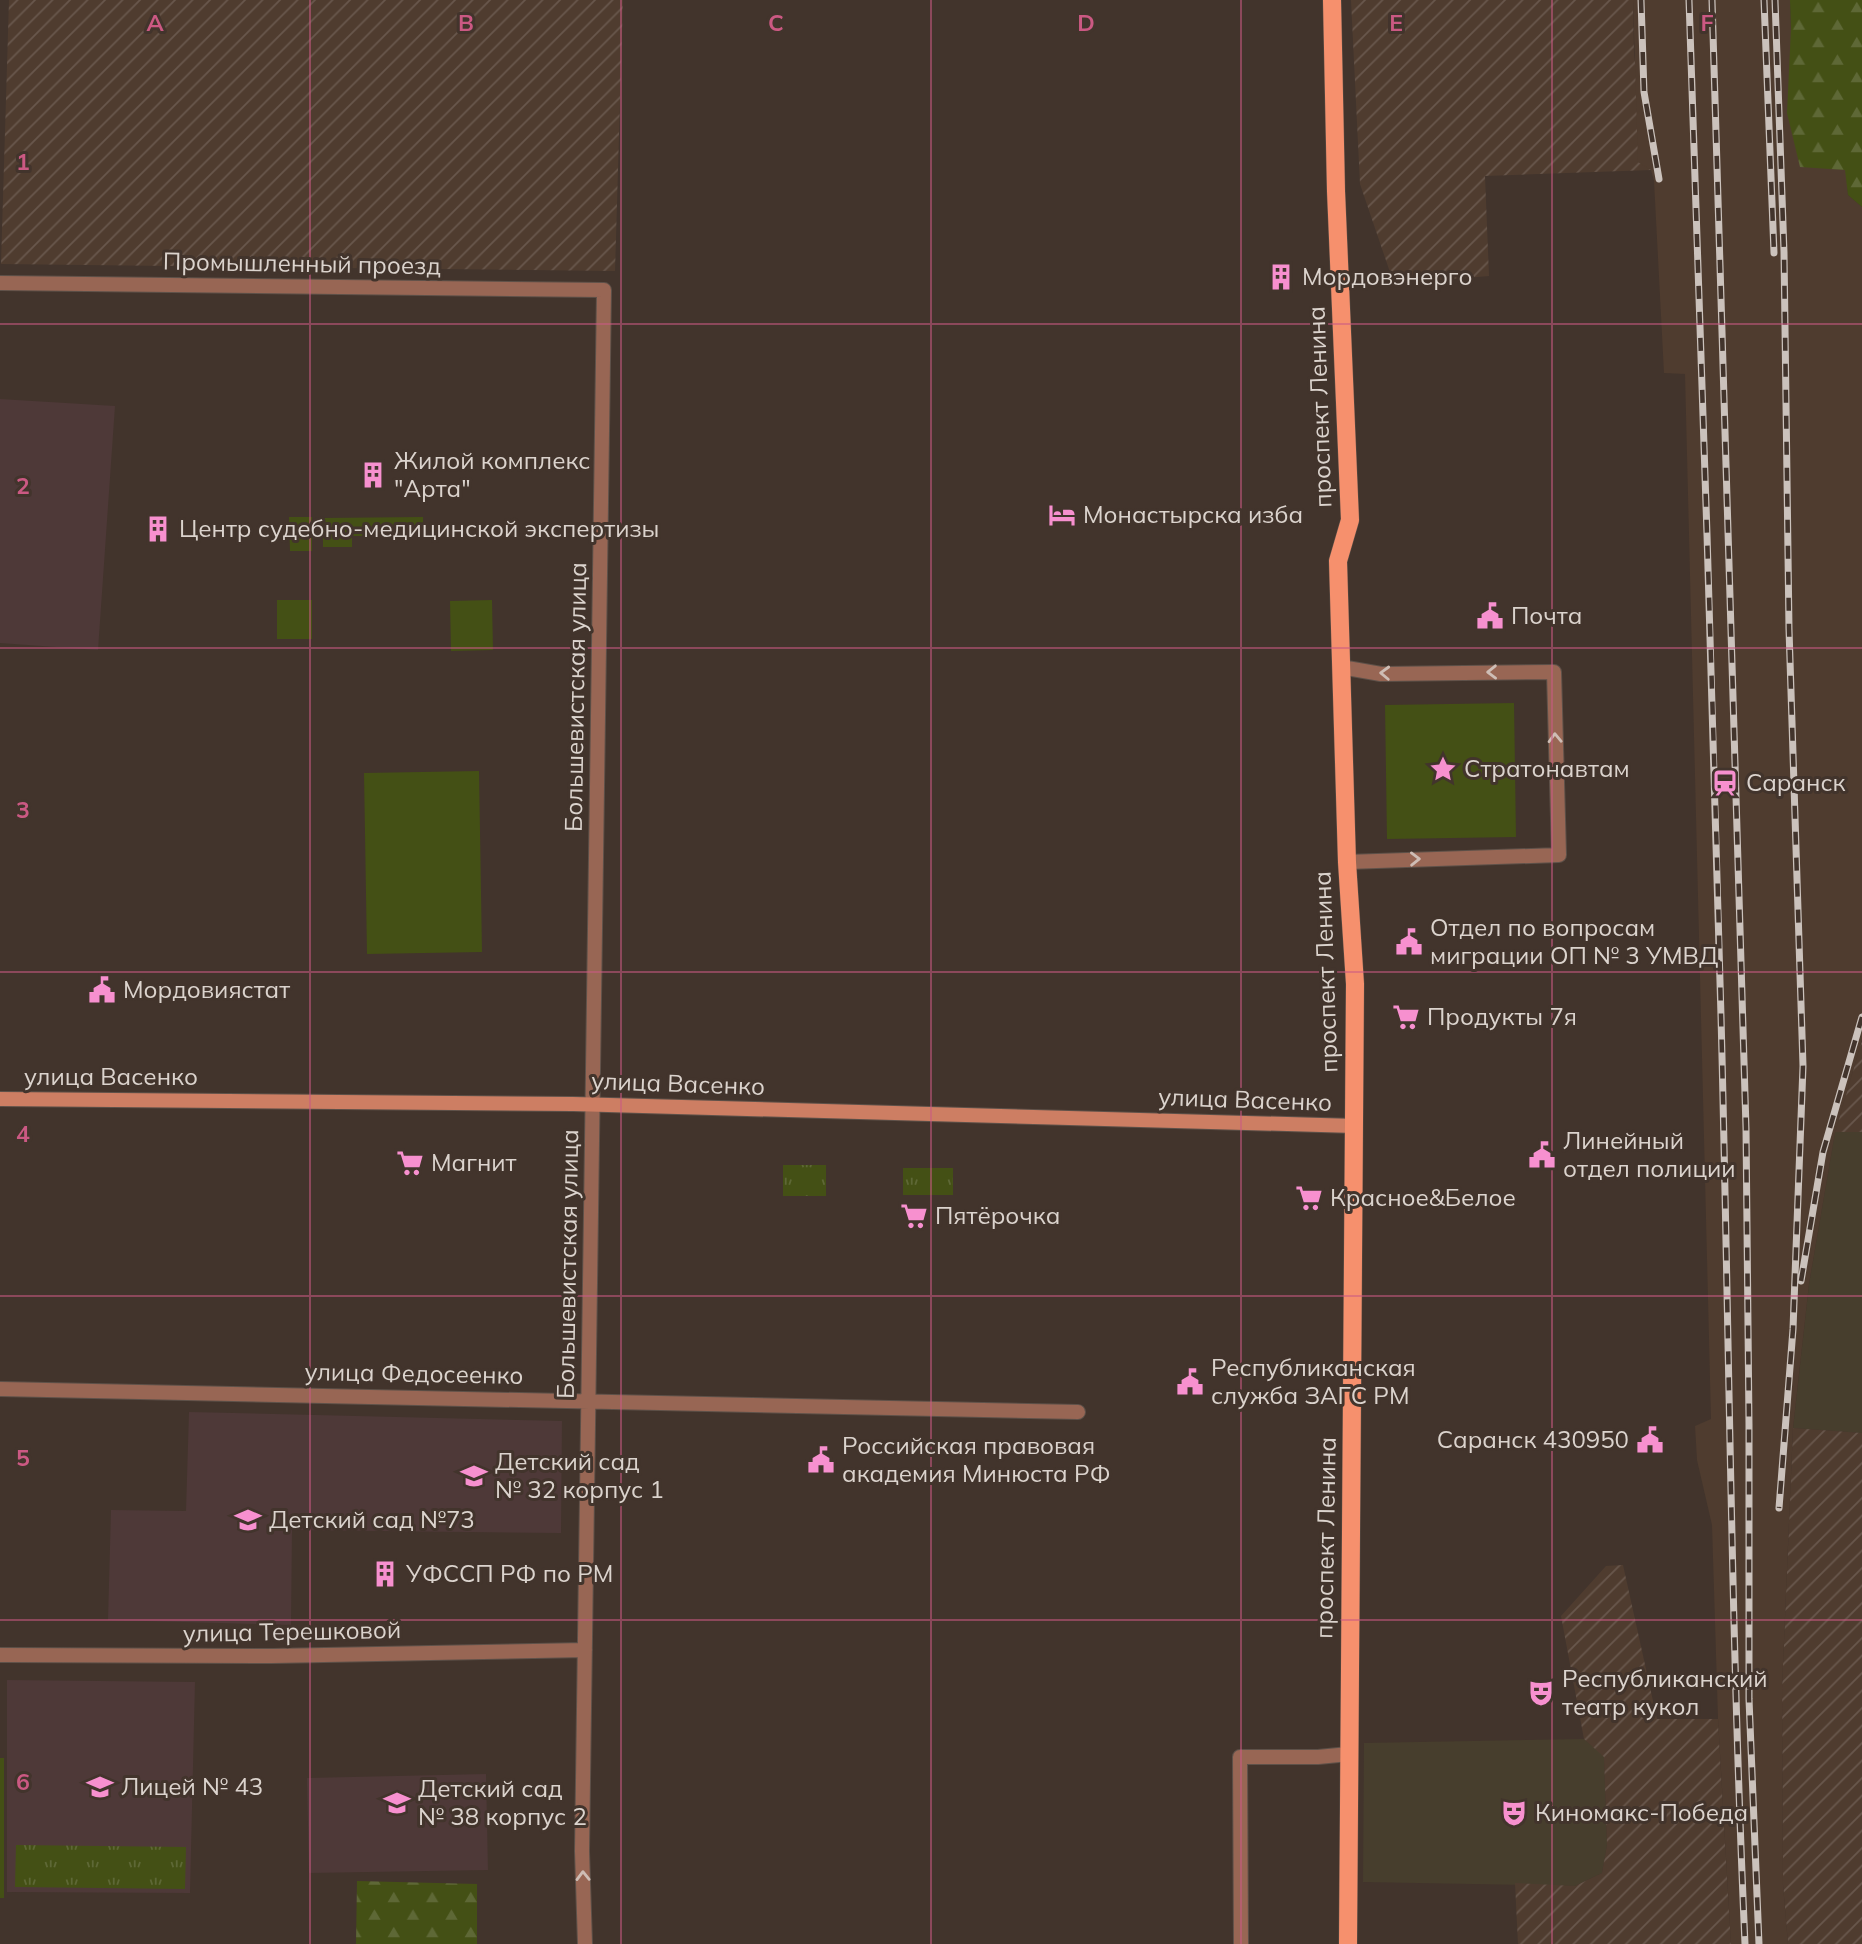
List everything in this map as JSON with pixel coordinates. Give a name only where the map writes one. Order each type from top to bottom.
[{"type":"main road","name":"проспект Ленина","points":[[1332,0],[1336,191],[1350,520],[1338,561],[1347,862],[1355,984],[1348,1944]]},
{"type":"main road","name":"улица Васенко","points":[[0,1099],[593,1104],[1355,1126]]},
{"type":"street","name":"Промышленный проезд","points":[[0,284],[604,290]]},
{"type":"street","name":"Большевистская улица","points":[[585,1944],[582,1851],[604,290]]},
{"type":"street","points":[[1341,667],[1381,674],[1554,672],[1559,855],[1347,862]]},
{"type":"street","name":"улица Федосеенко","points":[[0,1389],[1079,1412]]},
{"type":"street","name":"улица Терешковой","points":[[0,1655],[259,1656],[585,1650]]},
{"type":"street","points":[[1241,1944],[1240,1757],[1318,1757],[1349,1754]]},
{"type":"shaded area","points":[[9,0],[623,0],[615,271],[1,264]]},
{"type":"shaded area","points":[[1351,0],[1633,0],[1634,55],[1651,170],[1485,176],[1489,276],[1394,284],[1360,184]]},
{"type":"shaded area","points":[[1633,0],[1790,0],[1791,28],[1846,170],[1848,195],[1862,207],[1862,1040],[1835,1133],[1809,1284],[1793,1428],[1782,1688],[1783,1885],[1788,1944],[1731,1944],[1718,1719],[1712,1525],[1697,1460],[1695,1426],[1711,1419],[1685,374],[1664,373],[1654,181],[1651,170],[1638,162]]},
{"type":"shaded area","points":[[0,399],[115,406],[98,650],[0,643]]},
{"type":"shaded area","points":[[1862,1040],[1862,1132],[1835,1132],[1849,1084]]},
{"type":"shaded area","points":[[1835,1132],[1862,1132],[1862,1433],[1793,1428],[1809,1284]]},
{"type":"shaded area","name":"Детский сад №73","points":[[189,1412],[562,1421],[561,1533],[292,1530],[291,1625],[108,1620],[111,1510],[186,1511]]},
{"type":"shaded area","points":[[1793,1428],[1862,1433],[1862,1944],[1788,1944],[1783,1885],[1782,1688]]},
{"type":"shaded area","points":[[1623,1565],[1657,1719],[1718,1719],[1731,1944],[1518,1944],[1515,1883],[1575,1886],[1602,1873],[1607,1845],[1604,1757],[1584,1739],[1561,1616],[1606,1566]]},
{"type":"shaded area","name":"Лицей № 43","points":[[7,1680],[195,1682],[190,1893],[7,1892]]},
{"type":"shaded area","points":[[1584,1739],[1604,1756],[1607,1845],[1602,1873],[1575,1886],[1363,1882],[1364,1743]]},
{"type":"shaded area","name":"Детский сад № 38 корпус 2","points":[[486,1774],[488,1870],[309,1873],[307,1778]]},
{"type":"green space","points":[[1790,0],[1862,0],[1862,207],[1848,195],[1845,170],[1800,167],[1787,113]]},
{"type":"green space","points":[[289,517],[312,517],[312,551],[290,551]]},
{"type":"green space","points":[[423,517],[423,536],[352,536],[352,547],[323,547],[323,518]]},
{"type":"green space","points":[[277,600],[312,600],[312,639],[277,639]]},
{"type":"green space","points":[[492,600],[493,650],[451,651],[450,601]]},
{"type":"green space","points":[[1514,703],[1516,837],[1387,839],[1385,705]]},
{"type":"green space","points":[[479,771],[482,952],[367,954],[364,773]]},
{"type":"green space","points":[[783,1165],[826,1165],[826,1196],[783,1196]]},
{"type":"green space","points":[[903,1168],[953,1168],[953,1195],[903,1195]]},
{"type":"green space","points":[[0,1758],[4,1758],[4,1898],[0,1898]]},
{"type":"green space","points":[[16,1845],[186,1847],[185,1889],[15,1887]]},
{"type":"green space","points":[[357,1881],[477,1884],[477,1944],[356,1944]]},
{"type":"railway","points":[[1641,0],[1644,92],[1659,179]]},
{"type":"railway","points":[[1689,0],[1714,762],[1733,1596],[1745,1944]]},
{"type":"railway","points":[[1712,0],[1746,1128],[1749,1699],[1759,1944]]},
{"type":"railway","points":[[1764,0],[1774,253]]},
{"type":"railway","points":[[1775,0],[1784,252],[1789,629],[1803,1066],[1793,1329],[1779,1508]]},
{"type":"railway","points":[[1801,1281],[1823,1152],[1862,1017]]},
{"type":"place","name":"Мордовэнерго","points":[[1281,277]]},
{"type":"place","name":"Жилой комплекс \"Арта\"","points":[[373,475]]},
{"type":"place","name":"Монастырска изба","points":[[1062,515]]},
{"type":"place","name":"Центр судебно-медицинской экспертизы","points":[[158,529]]},
{"type":"place","name":"Почта","points":[[1490,616]]},
{"type":"place","name":"Стратонавтам","points":[[1443,769]]},
{"type":"place","name":"Саранск","points":[[1725,783]]},
{"type":"place","name":"Отдел по вопросам миграции ОП № 3 УМВД","points":[[1409,942]]},
{"type":"place","name":"Мордовиястат","points":[[102,990]]},
{"type":"place","name":"Продукты 7я","points":[[1406,1017]]},
{"type":"place","name":"Линейный отдел полиции","points":[[1542,1155]]},
{"type":"place","name":"Магнит","points":[[410,1163]]},
{"type":"place","name":"Красное&Белое","points":[[1309,1198]]},
{"type":"place","name":"Пятёрочка","points":[[914,1216]]},
{"type":"place","name":"Республиканская служба ЗАГС РМ","points":[[1190,1382]]},
{"type":"place","name":"Саранск 430950","points":[[1650,1440]]},
{"type":"place","name":"Российская правовая академия Минюста РФ","points":[[821,1460]]},
{"type":"place","name":"Детский сад № 32 корпус 1","points":[[474,1476]]},
{"type":"place","name":"Детский сад №73","points":[[248,1520]]},
{"type":"place","name":"УФССП РФ по РМ","points":[[385,1574]]},
{"type":"place","name":"Республиканский театр кукол","points":[[1541,1693]]},
{"type":"place","name":"Лицей № 43","points":[[100,1787]]},
{"type":"place","name":"Детский сад № 38 корпус 2","points":[[397,1803]]},
{"type":"place","name":"Киномакс-Победа","points":[[1514,1813]]}]
